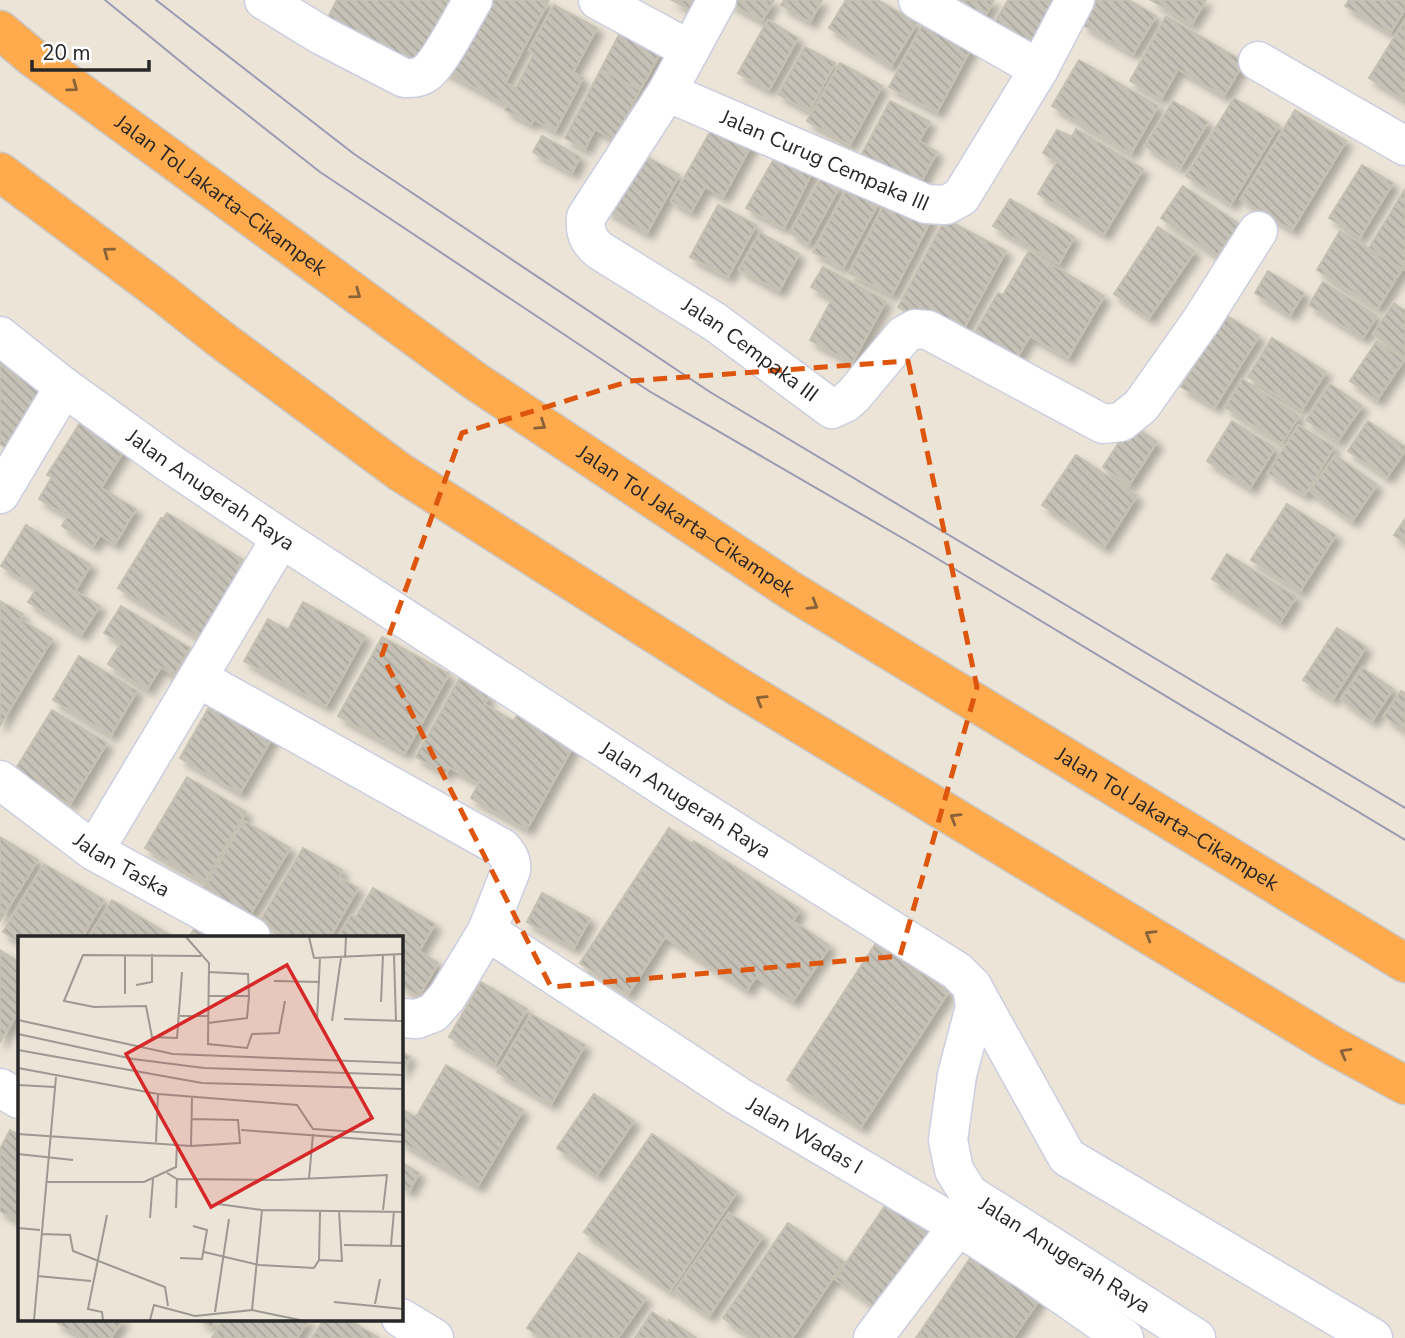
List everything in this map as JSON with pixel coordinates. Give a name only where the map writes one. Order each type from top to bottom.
[{"type":"highway","name":"Jalan Tol Jakarta–Cikampek","points":[[0,30],[32,57],[475,381],[781,585],[1405,963]]},
{"type":"highway","points":[[0,172],[400,471],[732,683],[1322,1039],[1405,1085]]},
{"type":"street","points":[[264,0],[321,35],[404,78],[415,78],[428,72],[436,62],[473,0]]},
{"type":"street","points":[[598,0],[690,50]]},
{"type":"street","name":"Jalan Cempaka III","points":[[717,0],[667,92],[586,217],[587,236],[598,250],[715,322],[832,409],[854,395],[904,335],[915,329],[928,330],[1102,424],[1121,422],[1141,406],[1201,321],[1258,230]]},
{"type":"street","points":[[918,0],[1039,69]]},
{"type":"street","name":"Jalan Curug Cempaka III","points":[[667,92],[926,204],[946,205],[961,197],[1039,69],[1076,0]]},
{"type":"street","points":[[1258,61],[1405,146]]},
{"type":"street","name":"Jalan Anugerah Raya","points":[[0,336],[64,387],[168,462],[281,538],[675,794],[957,971],[972,986],[975,1007],[957,1075],[948,1140],[954,1170],[970,1194],[1196,1338]]},
{"type":"street","points":[[0,494],[64,387]]},
{"type":"street","points":[[94,851],[281,538]]},
{"type":"street","points":[[198,678],[502,848],[508,855],[512,863],[511,870],[487,931],[447,998],[433,1013],[417,1019],[402,1018]]},
{"type":"street","name":"Jalan Taska","points":[[3,789],[94,851],[249,936]]},
{"type":"street","name":"Jalan Wadas I","points":[[487,931],[738,1097],[958,1226],[1124,1338]]},
{"type":"street","points":[[972,986],[1067,1157],[1373,1338]]},
{"type":"street","points":[[0,1088],[18,1098]]},
{"type":"street","points":[[873,1338],[958,1226]]},
{"type":"street","points":[[402,1319],[434,1338]]},
{"type":"highlighted area","points":[[908,361],[977,687],[900,956],[551,987],[382,655],[462,433],[630,381]]},
{"type":"building","points":[[337,0],[455,0],[415,73],[325,23]]},
{"type":"building","points":[[479,0],[549,0],[505,83],[516,88],[534,53],[529,50],[554,5],[597,28],[573,72],[583,78],[555,131],[534,119],[531,124],[505,110],[507,105],[441,69]]},
{"type":"building","points":[[672,0],[695,0],[690,10]]},
{"type":"building","points":[[724,0],[774,0],[762,21]]},
{"type":"building","points":[[784,0],[822,0],[810,22],[781,5]]},
{"type":"building","points":[[846,0],[878,0],[917,23],[891,66],[829,28]]},
{"type":"building","points":[[951,0],[994,0],[984,18]]},
{"type":"building","points":[[1008,0],[1057,0],[1029,46],[994,24]]},
{"type":"building","points":[[1097,0],[1129,0],[1156,16],[1133,54],[1083,25]]},
{"type":"building","points":[[1151,0],[1206,0],[1192,24]]},
{"type":"building","points":[[1349,0],[1405,0],[1405,9],[1390,33],[1345,6]]},
{"type":"building","points":[[1166,16],[1244,62],[1224,96],[1178,69],[1161,99],[1130,81]]},
{"type":"building","points":[[768,20],[798,38],[769,90],[738,73]]},
{"type":"building","points":[[925,20],[973,45],[937,112],[889,87]]},
{"type":"building","points":[[1405,20],[1405,100],[1369,78]]},
{"type":"building","points":[[623,27],[663,48],[640,90],[601,69]]},
{"type":"building","points":[[805,47],[835,63],[809,111],[778,94]]},
{"type":"building","points":[[1079,60],[1158,106],[1131,153],[1052,106]]},
{"type":"building","points":[[840,63],[882,86],[850,145],[807,121]]},
{"type":"building","points":[[601,69],[640,90],[614,140],[595,129],[585,149],[565,138]]},
{"type":"building","points":[[1234,98],[1279,125],[1231,204],[1186,176]]},
{"type":"building","points":[[890,101],[930,122],[919,141],[937,152],[917,189],[860,157]]},
{"type":"building","points":[[1173,101],[1208,122],[1180,168],[1145,146]]},
{"type":"building","points":[[1295,110],[1346,141],[1292,230],[1241,199]]},
{"type":"building","points":[[719,116],[756,137],[723,197],[705,187],[691,212],[671,201]]},
{"type":"building","points":[[1076,129],[1143,169],[1104,234],[1038,194],[1057,162],[1043,153],[1057,130],[1072,137]]},
{"type":"building","points":[[542,136],[580,157],[572,173],[533,152]]},
{"type":"building","points":[[779,150],[814,169],[784,228],[746,208]]},
{"type":"building","points":[[638,152],[679,175],[647,233],[606,210]]},
{"type":"building","points":[[1362,165],[1393,183],[1360,237],[1329,218]]},
{"type":"building","points":[[822,176],[840,186],[808,244],[790,233]]},
{"type":"building","points":[[848,186],[879,202],[843,268],[813,252]]},
{"type":"building","points":[[1183,186],[1239,224],[1217,256],[1161,218]]},
{"type":"building","points":[[1405,189],[1405,270],[1369,248]]},
{"type":"building","points":[[889,195],[932,218],[892,295],[849,273]]},
{"type":"building","points":[[1010,199],[1074,237],[1059,264],[993,226]]},
{"type":"building","points":[[718,205],[756,225],[728,277],[690,257]]},
{"type":"building","points":[[945,219],[1006,251],[958,339],[898,307]]},
{"type":"building","points":[[1158,227],[1195,251],[1149,318],[1114,294]]},
{"type":"building","points":[[1340,231],[1402,269],[1378,308],[1317,270]]},
{"type":"building","points":[[760,233],[799,254],[779,291],[739,269]]},
{"type":"building","points":[[1029,251],[1104,296],[1068,358],[1030,336],[1009,371],[967,346],[998,293],[1003,295]]},
{"type":"building","points":[[823,267],[886,301],[852,363],[810,340],[832,299],[811,287]]},
{"type":"building","points":[[1268,271],[1304,293],[1290,315],[1255,293]]},
{"type":"building","points":[[1323,282],[1377,316],[1363,338],[1309,305]]},
{"type":"building","points":[[1394,303],[1405,311],[1405,357],[1373,334]]},
{"type":"building","points":[[1226,315],[1259,336],[1215,407],[1181,387]]},
{"type":"building","points":[[1272,338],[1326,372],[1302,410],[1248,377]]},
{"type":"building","points":[[1377,341],[1404,360],[1377,400],[1350,381]]},
{"type":"building","points":[[0,348],[50,384],[11,451],[0,444]]},
{"type":"building","points":[[1242,379],[1299,416],[1282,443],[1225,407]]},
{"type":"building","points":[[1330,384],[1362,406],[1338,441],[1306,420]]},
{"type":"building","points":[[83,418],[127,445],[101,488],[136,509],[115,544],[100,535],[93,546],[62,526],[68,516],[39,499],[52,477],[47,475]]},
{"type":"building","points":[[1232,421],[1275,448],[1250,488],[1207,461]]},
{"type":"building","points":[[1368,421],[1405,447],[1387,477],[1348,451]]},
{"type":"building","points":[[1131,424],[1157,442],[1129,485],[1103,467]]},
{"type":"building","points":[[1298,425],[1334,447],[1305,495],[1268,473]]},
{"type":"building","points":[[1076,455],[1137,496],[1104,547],[1042,505]]},
{"type":"building","points":[[1335,455],[1377,485],[1352,521],[1310,491]]},
{"type":"building","points":[[1287,504],[1336,535],[1300,591],[1251,560]]},
{"type":"building","points":[[167,513],[243,560],[239,565],[249,572],[206,642],[118,588],[161,518]]},
{"type":"building","points":[[1405,519],[1405,543],[1394,535]]},
{"type":"building","points":[[26,525],[91,565],[75,591],[100,606],[81,635],[28,602],[37,588],[1,566]]},
{"type":"building","points":[[1227,554],[1296,597],[1280,622],[1212,579]]},
{"type":"building","points":[[0,601],[23,614],[20,619],[52,639],[0,726]]},
{"type":"building","points":[[303,602],[365,636],[326,706],[244,661],[268,619],[288,630]]},
{"type":"building","points":[[121,606],[190,648],[174,675],[161,667],[147,689],[108,664],[121,643],[104,633]]},
{"type":"building","points":[[1337,628],[1366,647],[1333,699],[1303,680]]},
{"type":"building","points":[[382,637],[449,674],[405,753],[338,716]]},
{"type":"building","points":[[79,656],[137,691],[111,735],[53,700]]},
{"type":"building","points":[[1362,668],[1393,689],[1372,721],[1341,699]]},
{"type":"building","points":[[459,679],[489,696],[484,704],[514,721],[524,702],[580,734],[527,829],[471,798],[479,783],[449,767],[446,774],[416,757]]},
{"type":"building","points":[[219,690],[279,726],[240,793],[180,758]]},
{"type":"building","points":[[1401,691],[1405,693],[1405,731],[1384,716]]},
{"type":"building","points":[[52,710],[107,743],[70,804],[15,770]]},
{"type":"building","points":[[187,777],[246,812],[204,882],[145,848]]},
{"type":"building","points":[[244,821],[290,848],[250,915],[204,888]]},
{"type":"building","points":[[669,828],[800,909],[793,921],[830,946],[793,1001],[756,977],[747,990],[665,937],[628,994],[580,963]]},
{"type":"building","points":[[0,837],[38,860],[0,921]]},
{"type":"building","points":[[303,848],[342,870],[339,877],[358,888],[331,936],[286,936],[260,921]]},
{"type":"building","points":[[44,864],[104,900],[83,936],[46,936],[40,932],[38,936],[18,936],[18,941],[3,932]]},
{"type":"building","points":[[373,888],[435,924],[419,951],[438,963],[419,996],[402,986],[402,936],[339,936],[351,915],[355,918]]},
{"type":"building","points":[[542,893],[590,919],[574,948],[527,922]]},
{"type":"building","points":[[112,900],[171,936],[90,936]]},
{"type":"building","points":[[200,919],[229,936],[190,936]]},
{"type":"building","points":[[876,943],[949,991],[861,1127],[787,1080]]},
{"type":"building","points":[[0,950],[18,961],[18,1013],[0,1042]]},
{"type":"building","points":[[481,982],[527,1009],[495,1064],[449,1037]]},
{"type":"building","points":[[531,1014],[585,1045],[551,1104],[497,1072]]},
{"type":"building","points":[[402,1052],[410,1057],[402,1070]]},
{"type":"building","points":[[446,1065],[523,1110],[478,1186],[402,1143],[402,1110],[416,1117]]},
{"type":"building","points":[[594,1094],[634,1121],[597,1175],[557,1148]]},
{"type":"building","points":[[10,1130],[18,1134],[18,1220],[0,1211],[0,1149]]},
{"type":"building","points":[[652,1134],[737,1192],[670,1291],[584,1232]]},
{"type":"building","points":[[402,1163],[419,1173],[409,1191],[402,1187]]},
{"type":"building","points":[[887,1203],[935,1236],[884,1312],[835,1279]]},
{"type":"building","points":[[729,1213],[763,1236],[709,1316],[674,1292]]},
{"type":"building","points":[[788,1223],[844,1262],[792,1338],[753,1338],[723,1318]]},
{"type":"building","points":[[977,1248],[1044,1293],[1013,1338],[916,1338]]},
{"type":"building","points":[[579,1253],[646,1298],[618,1338],[542,1338],[527,1328]]},
{"type":"building","points":[[652,1312],[668,1323],[669,1320],[696,1338],[635,1338]]},
{"type":"building","points":[[122,1320],[111,1338],[83,1338],[56,1322]]},
{"type":"building","points":[[200,1320],[216,1320],[212,1327]]},
{"type":"building","points":[[222,1320],[308,1320],[297,1338],[212,1338]]},
{"type":"building","points":[[323,1320],[349,1320],[379,1338],[312,1338]]},
{"type":"tram line","points":[[105,0],[320,172],[649,391],[923,550],[1405,840]]},
{"type":"tram line","points":[[156,0],[354,154],[710,392],[1405,808]]}]
